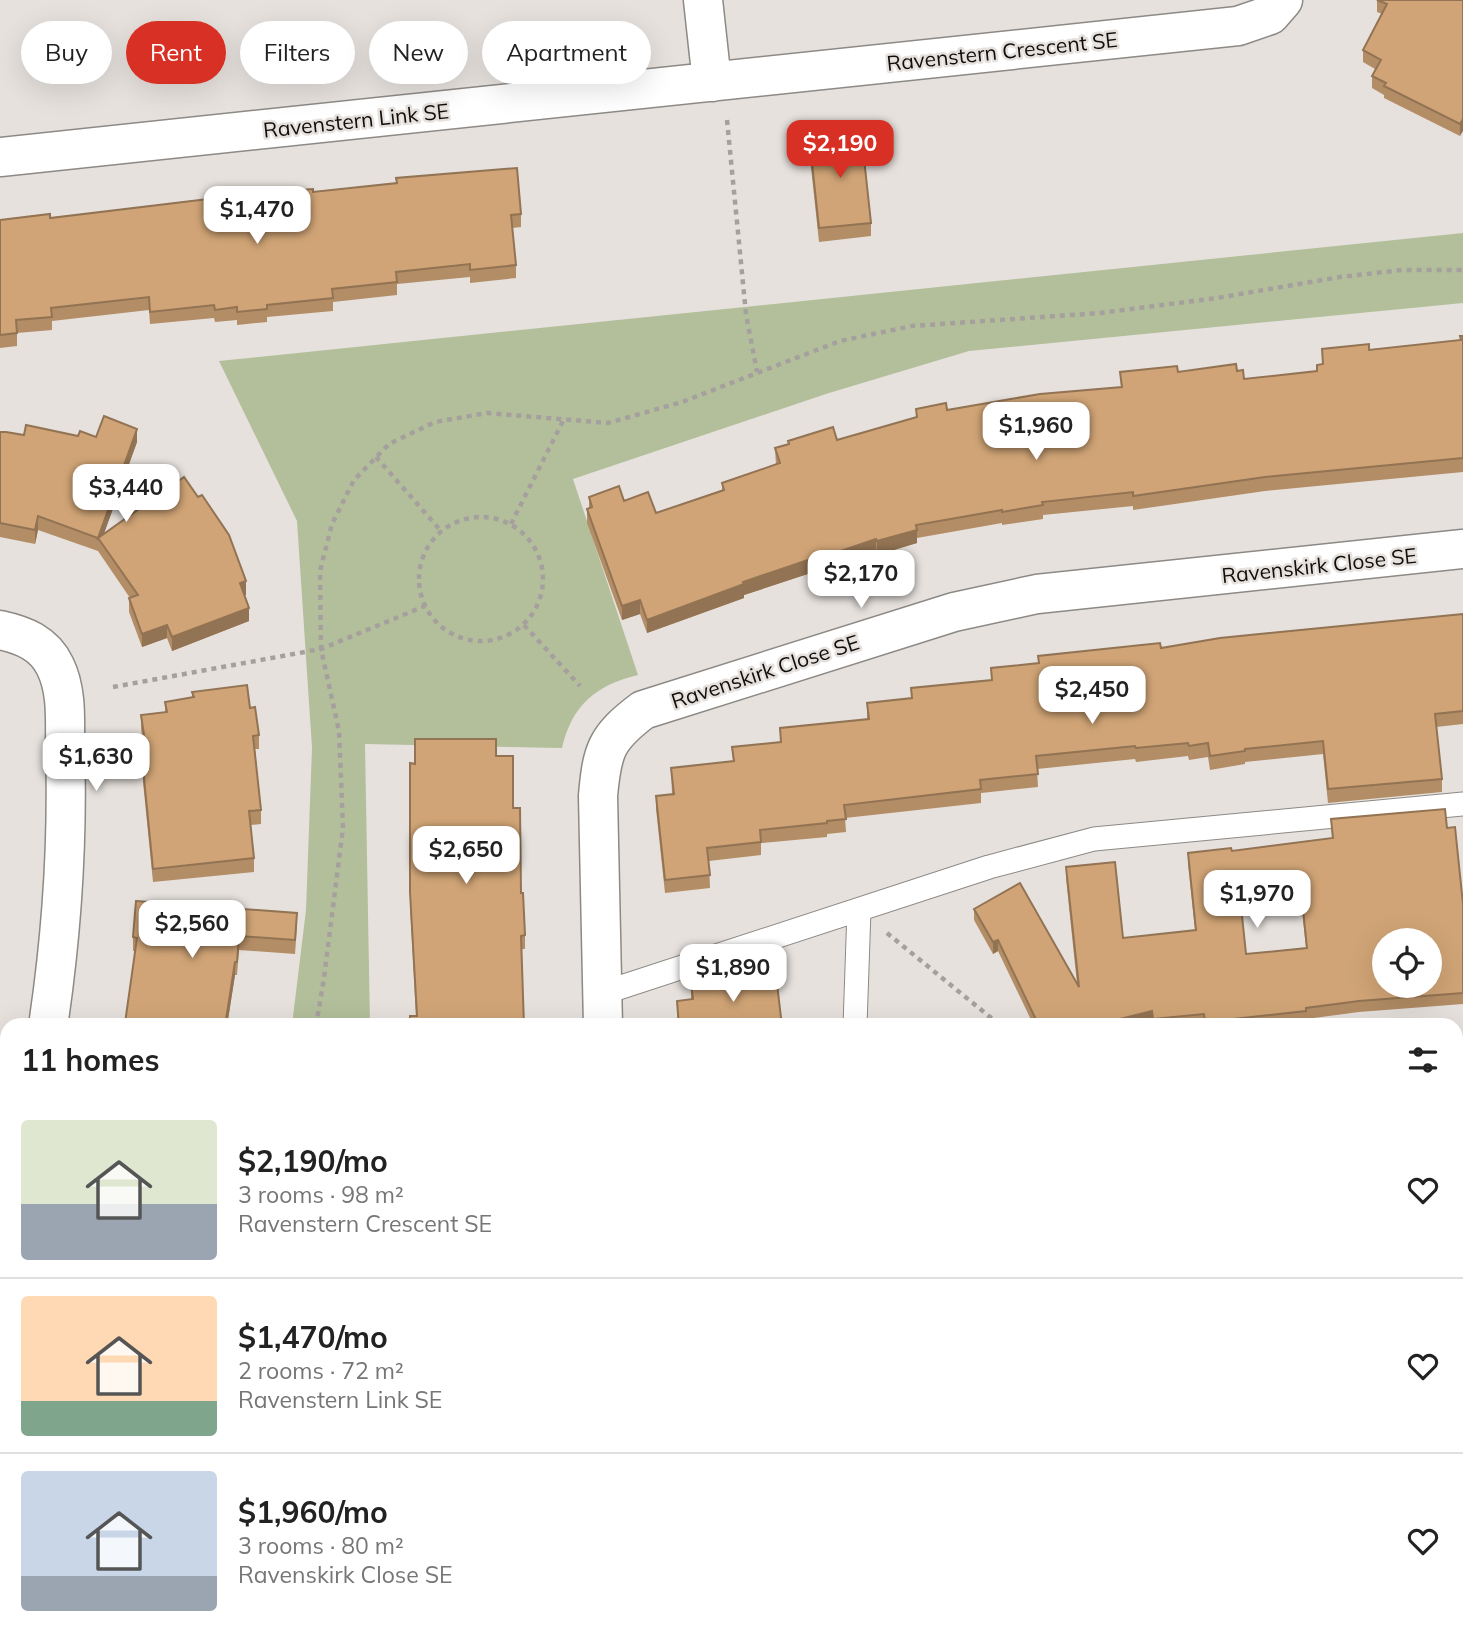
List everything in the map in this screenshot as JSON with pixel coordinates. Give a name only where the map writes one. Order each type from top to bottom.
[{"type":"street","points":[[703,0],[712,82]]},
{"type":"street","name":"Ravenstern Crescent SE","points":[[712,82],[1238,26],[1270,15],[1283,0]]},
{"type":"street","name":"Ravenstern Link SE","points":[[0,157],[712,82]]},
{"type":"street","name":"Ravenskirk Close SE","points":[[603,1009],[598,796],[601,767],[608,746],[620,727],[643,710],[954,612],[1037,594],[1463,549]]},
{"type":"street","points":[[0,630],[18,634],[39,644],[55,666],[64,695],[67,788],[59,941],[49,1018]]},
{"type":"lane","points":[[603,1009],[859,910],[989,867],[1094,839],[1463,804]]},
{"type":"lane","points":[[855,1018],[859,910]]},
{"type":"path","points":[[727,120],[746,314],[757,372]]},
{"type":"path","points":[[317,1018],[343,828],[339,731],[321,649],[320,571],[332,524],[354,480],[389,444],[435,422],[487,413],[608,423],[682,402],[840,341],[912,326],[1100,313],[1402,270],[1463,270]]},
{"type":"path","points":[[511,524],[565,418]]},
{"type":"path","points":[[376,457],[442,531]]},
{"type":"path","points":[[475,517],[493,518],[511,524],[526,536],[537,552],[543,571],[543,590],[536,609],[524,625],[505,638],[481,642],[458,638],[439,625],[425,606],[419,587],[420,566],[428,547],[442,531],[457,522],[475,517]]},
{"type":"path","points":[[113,687],[321,649],[425,606]]},
{"type":"path","points":[[524,625],[580,687]]},
{"type":"path","points":[[859,910],[991,1018]]},
{"type":"green space","points":[[1463,233],[1463,303],[969,351],[829,393],[573,479],[638,675],[610,685],[588,699],[572,720],[562,748],[365,744],[370,1018],[293,1018],[306,910],[312,748],[297,521],[219,361]]},
{"type":"building","points":[[1377,0],[1463,0],[1463,119],[1460,124],[1384,86],[1386,83],[1372,76],[1381,60],[1363,50],[1387,4]]},
{"type":"building","points":[[846,131],[847,142],[862,140],[871,223],[819,228],[809,135]]},
{"type":"building","points":[[517,168],[521,214],[511,215],[516,265],[470,270],[470,264],[396,272],[397,282],[332,289],[333,298],[267,305],[267,309],[237,312],[237,307],[215,310],[214,305],[150,312],[149,297],[51,308],[52,317],[16,320],[17,333],[0,335],[0,220],[50,214],[50,218],[258,193],[313,189],[313,192],[397,183],[396,178]]},
{"type":"building","points":[[1460,336],[1463,336],[1463,458],[1265,477],[1133,496],[1133,492],[1042,502],[1043,505],[916,525],[917,530],[832,552],[743,582],[744,584],[647,620],[640,600],[622,606],[587,509],[592,507],[589,497],[619,486],[624,501],[648,492],[656,513],[724,490],[722,483],[780,463],[775,448],[789,444],[788,441],[833,427],[837,440],[917,417],[916,409],[946,403],[947,410],[1040,394],[1122,387],[1120,372],[1177,366],[1178,372],[1236,364],[1237,371],[1243,370],[1244,379],[1317,371],[1317,365],[1323,364],[1322,349],[1369,344],[1369,350],[1461,340]]},
{"type":"building","points":[[104,416],[137,429],[98,538],[38,516],[35,530],[0,523],[0,432],[24,435],[26,425],[78,436],[80,431],[96,437]]},
{"type":"building","points":[[184,477],[198,497],[202,495],[229,535],[246,581],[240,583],[249,608],[172,637],[167,625],[142,634],[129,598],[138,595],[98,538]]},
{"type":"building","points":[[1463,614],[1463,711],[1435,714],[1442,779],[1328,789],[1323,741],[1245,749],[1210,756],[1208,743],[1189,746],[1188,743],[1036,756],[1038,774],[980,780],[981,789],[844,805],[846,819],[760,830],[761,842],[707,848],[710,875],[665,880],[656,796],[674,794],[671,768],[734,761],[732,747],[781,742],[780,728],[869,719],[867,703],[912,698],[911,688],[992,680],[991,668],[1039,663],[1038,656],[1160,643],[1161,648],[1220,638]]},
{"type":"building","points":[[247,685],[250,708],[255,707],[259,735],[253,736],[261,810],[249,811],[254,858],[153,869],[143,768],[149,768],[141,715],[167,712],[165,702],[194,697],[192,692]]},
{"type":"building","points":[[415,739],[496,739],[496,756],[513,756],[513,808],[520,808],[521,893],[525,935],[521,936],[524,1018],[410,1018],[417,1016],[410,892],[410,763],[415,764]]},
{"type":"building","points":[[1445,809],[1447,828],[1455,827],[1463,904],[1463,993],[1442,995],[1442,928],[1372,928],[1372,998],[1398,998],[1242,1018],[1204,1018],[1204,1014],[1153,1018],[1152,1011],[1124,1018],[1035,1018],[998,940],[993,942],[974,909],[1020,883],[1079,987],[1066,867],[1115,862],[1123,938],[1196,930],[1188,853],[1231,848],[1232,851],[1333,838],[1331,819]],"holes":[[[1300,880],[1307,948],[1246,954],[1239,887]]]},
{"type":"building","points":[[136,901],[297,913],[295,940],[239,936],[226,1018],[126,1018],[137,938],[133,937]]},
{"type":"building","points":[[776,975],[781,1018],[678,1018],[677,1001],[693,999],[691,984]]}]
